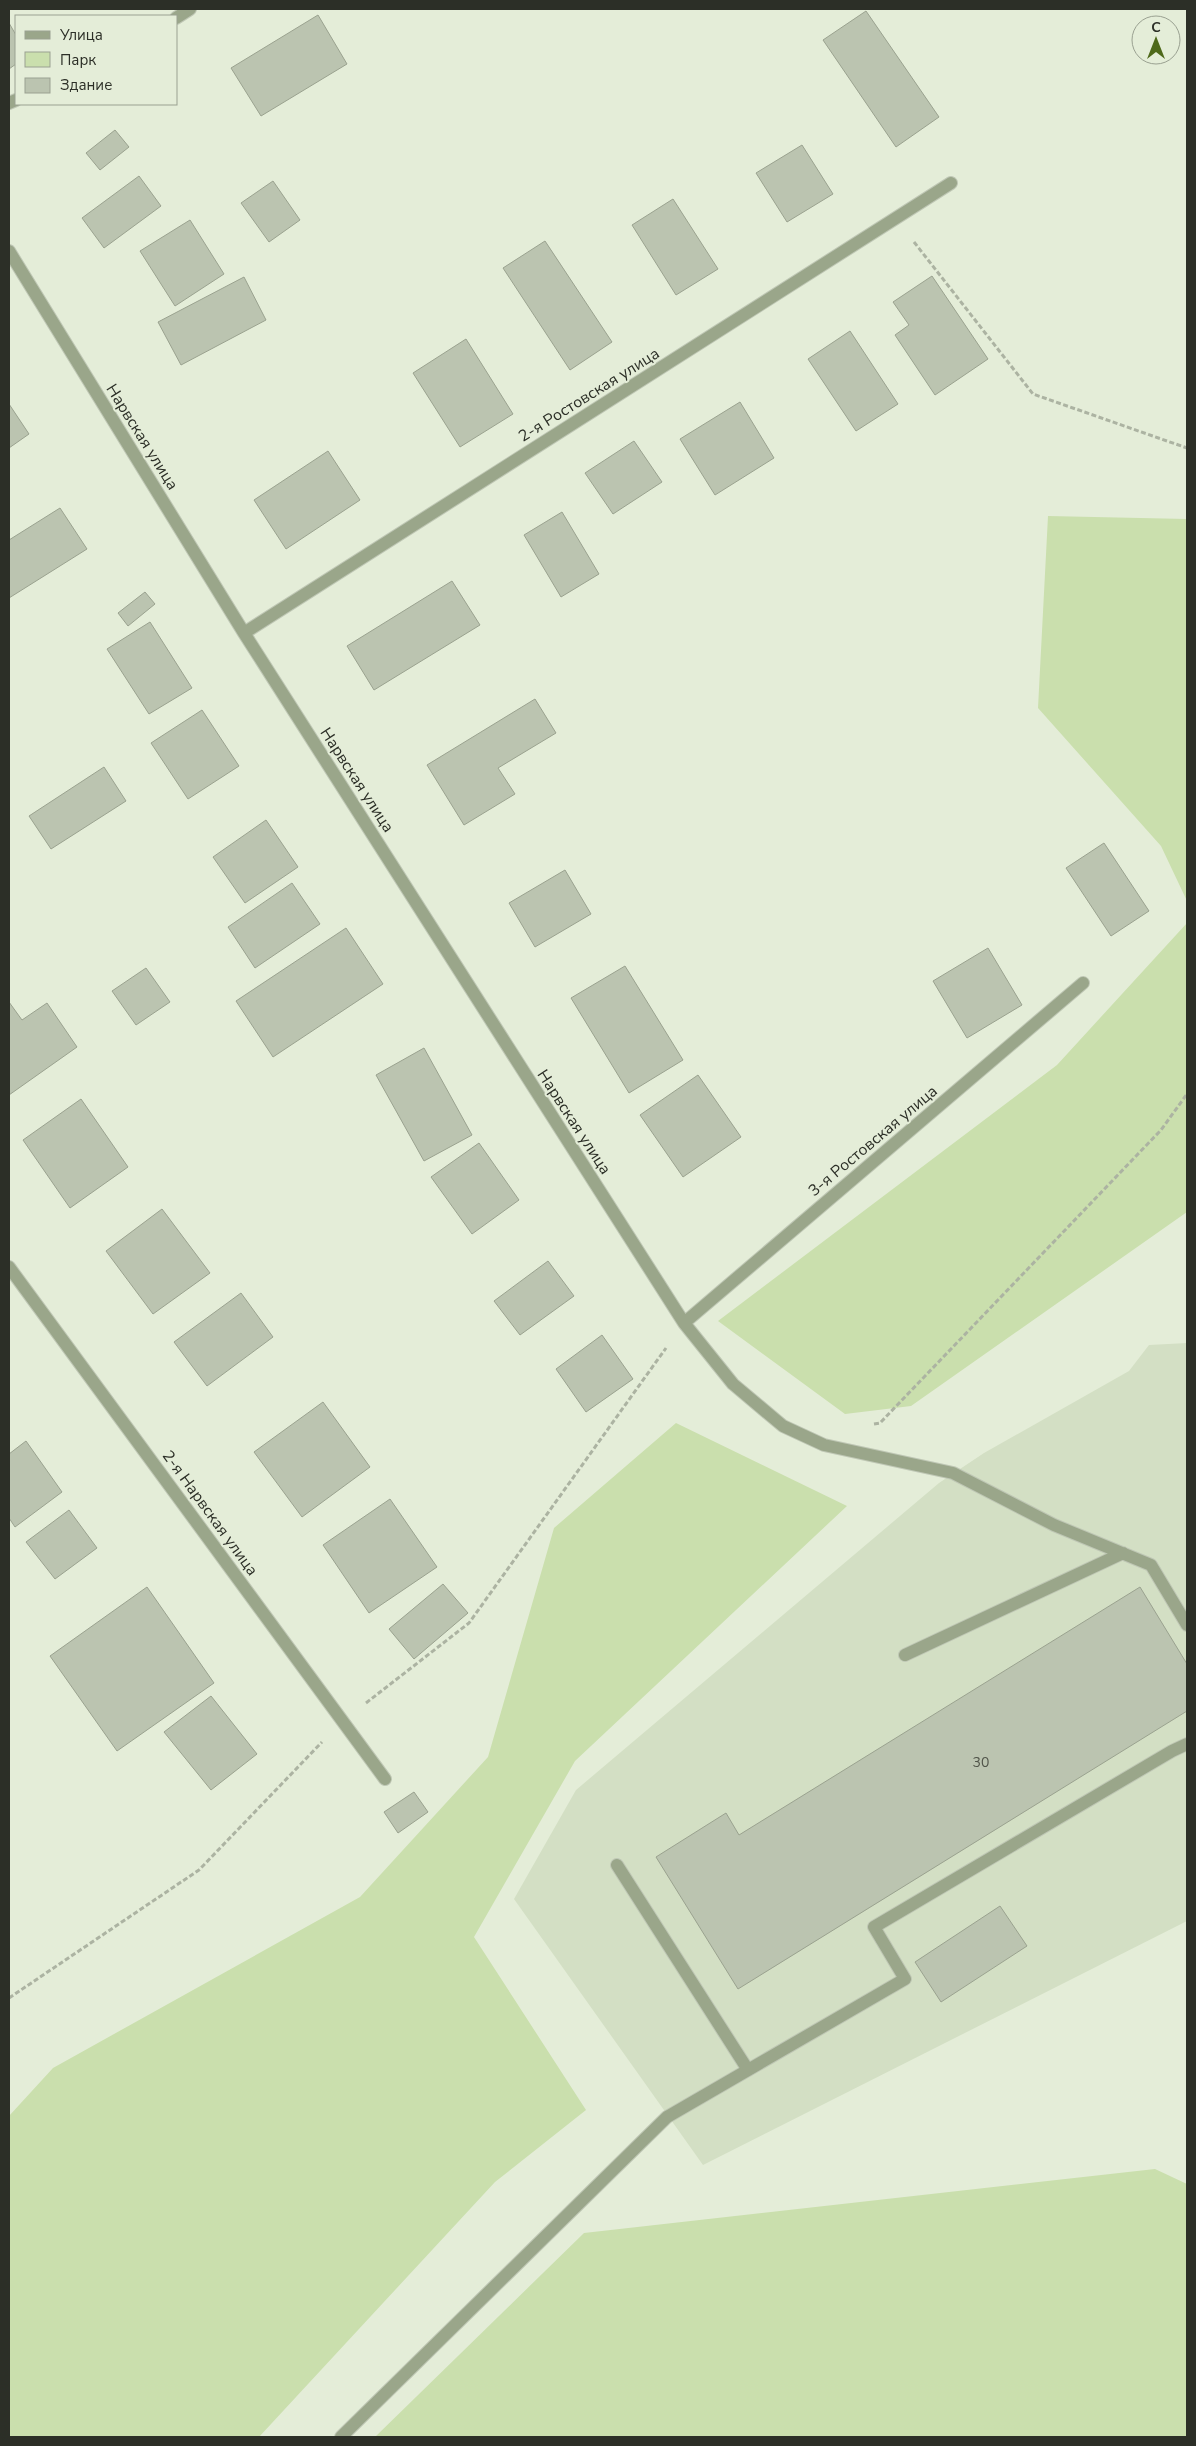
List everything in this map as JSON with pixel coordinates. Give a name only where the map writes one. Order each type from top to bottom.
[{"type":"street","points":[[178,17],[190,9]]},
{"type":"street","name":"2-я Ростовская улица","points":[[244,633],[951,184]]},
{"type":"street","name":"Нарвская улица","points":[[9,251],[244,633],[684,1323],[733,1384],[783,1426],[824,1445],[953,1473],[1054,1525],[1151,1565],[1187,1625]]},
{"type":"street","name":"3-я Ростовская улица","points":[[684,1323],[1083,983]]},
{"type":"street","name":"2-я Нарвская улица","points":[[9,1267],[385,1779]]},
{"type":"street","points":[[905,1655],[1123,1553]]},
{"type":"street","points":[[341,2437],[667,2118],[905,1979],[874,1927],[1172,1751],[1187,1744]]},
{"type":"street","points":[[617,1865],[748,2070]]},
{"type":"path","points":[[882,228],[916,243],[1032,394],[1187,448]]},
{"type":"path","points":[[871,1424],[880,1423],[887,1416],[1161,1130],[1187,1094]]},
{"type":"path","points":[[9,1998],[199,1870],[343,1721],[469,1623],[684,1323]]},
{"type":"shaded area","points":[[1187,1343],[1187,1921],[703,2165],[514,1899],[576,1790],[939,1483],[984,1453],[1129,1371],[1149,1345]]},
{"type":"green space","points":[[1048,516],[1187,519],[1187,901],[1161,846],[1038,708]]},
{"type":"green space","points":[[1187,923],[1187,1212],[911,1406],[845,1414],[718,1321],[1057,1065]]},
{"type":"green space","points":[[676,1423],[847,1506],[575,1761],[474,1937],[586,2110],[495,2182],[259,2437],[9,2437],[9,2116],[53,2068],[360,1897],[488,1757],[554,1528]]},
{"type":"green space","points":[[1155,2169],[1187,2184],[1187,2437],[375,2437],[584,2233]]},
{"type":"building","points":[[866,11],[939,117],[896,147],[823,40]]},
{"type":"building","points":[[318,15],[347,64],[261,116],[231,68]]},
{"type":"building","points":[[9,23],[15,33],[15,65],[9,69]]},
{"type":"building","points":[[115,130],[129,147],[100,170],[86,153]]},
{"type":"building","points":[[802,145],[833,194],[787,222],[756,173]]},
{"type":"building","points":[[139,176],[161,206],[104,248],[82,218]]},
{"type":"building","points":[[273,181],[300,220],[269,242],[241,203]]},
{"type":"building","points":[[673,199],[718,269],[676,295],[632,225]]},
{"type":"building","points":[[190,220],[224,274],[175,306],[140,251]]},
{"type":"building","points":[[545,241],[612,342],[570,370],[503,268]]},
{"type":"building","points":[[932,276],[988,359],[935,395],[895,335],[909,325],[893,302]]},
{"type":"building","points":[[244,277],[266,320],[181,365],[158,322]]},
{"type":"building","points":[[850,331],[898,404],[856,431],[808,359]]},
{"type":"building","points":[[466,339],[513,414],[460,447],[413,373]]},
{"type":"building","points":[[740,402],[774,458],[715,495],[680,439]]},
{"type":"building","points":[[9,404],[29,434],[9,448]]},
{"type":"building","points":[[634,441],[662,482],[613,514],[585,473]]},
{"type":"building","points":[[328,451],[360,500],[286,549],[254,500]]},
{"type":"building","points":[[60,508],[87,549],[9,598],[9,540]]},
{"type":"building","points":[[562,512],[599,574],[561,597],[524,535]]},
{"type":"building","points":[[452,581],[480,625],[374,690],[347,646]]},
{"type":"building","points":[[145,592],[155,604],[128,626],[118,613]]},
{"type":"building","points":[[150,622],[192,688],[149,714],[107,649]]},
{"type":"building","points":[[535,699],[556,733],[498,768],[515,794],[464,825],[427,765]]},
{"type":"building","points":[[202,710],[239,766],[188,799],[151,743]]},
{"type":"building","points":[[104,767],[126,801],[51,849],[29,816]]},
{"type":"building","points":[[266,820],[298,867],[245,903],[213,857]]},
{"type":"building","points":[[1104,843],[1149,911],[1111,936],[1066,868]]},
{"type":"building","points":[[565,870],[591,914],[535,947],[509,903]]},
{"type":"building","points":[[292,883],[320,924],[255,968],[228,927]]},
{"type":"building","points":[[346,928],[383,984],[273,1057],[236,1001]]},
{"type":"building","points":[[988,948],[1022,1005],[967,1038],[933,981]]},
{"type":"building","points":[[625,966],[683,1060],[629,1093],[571,998]]},
{"type":"building","points":[[146,968],[170,1002],[136,1025],[112,991]]},
{"type":"building","points":[[9,1002],[22,1020],[47,1003],[77,1047],[9,1095]]},
{"type":"building","points":[[424,1048],[472,1135],[424,1161],[376,1075]]},
{"type":"building","points":[[698,1075],[741,1137],[683,1177],[640,1115]]},
{"type":"building","points":[[81,1099],[128,1167],[70,1208],[23,1140]]},
{"type":"building","points":[[479,1143],[519,1200],[472,1234],[431,1177]]},
{"type":"building","points":[[162,1209],[210,1273],[153,1314],[106,1251]]},
{"type":"building","points":[[548,1261],[574,1296],[520,1335],[494,1301]]},
{"type":"building","points":[[241,1293],[273,1337],[207,1386],[174,1342]]},
{"type":"building","points":[[602,1335],[633,1379],[586,1412],[556,1369]]},
{"type":"building","points":[[323,1402],[370,1467],[302,1517],[254,1452]]},
{"type":"building","points":[[26,1441],[62,1492],[15,1527],[9,1518],[9,1454]]},
{"type":"building","points":[[390,1499],[437,1567],[369,1613],[323,1545]]},
{"type":"building","points":[[69,1510],[97,1548],[55,1579],[26,1542]]},
{"type":"building","points":[[443,1584],[468,1613],[414,1659],[389,1629]]},
{"type":"building","points":[[147,1587],[214,1683],[117,1751],[50,1656]]},
{"type":"building","points":[[1140,1587],[1187,1664],[1187,1711],[738,1989],[656,1857],[726,1813],[739,1835]]},
{"type":"building","points":[[211,1696],[257,1754],[211,1790],[164,1732]]},
{"type":"building","points":[[414,1792],[428,1812],[398,1833],[384,1812]]},
{"type":"building","points":[[1000,1906],[1027,1946],[941,2002],[915,1962]]}]
